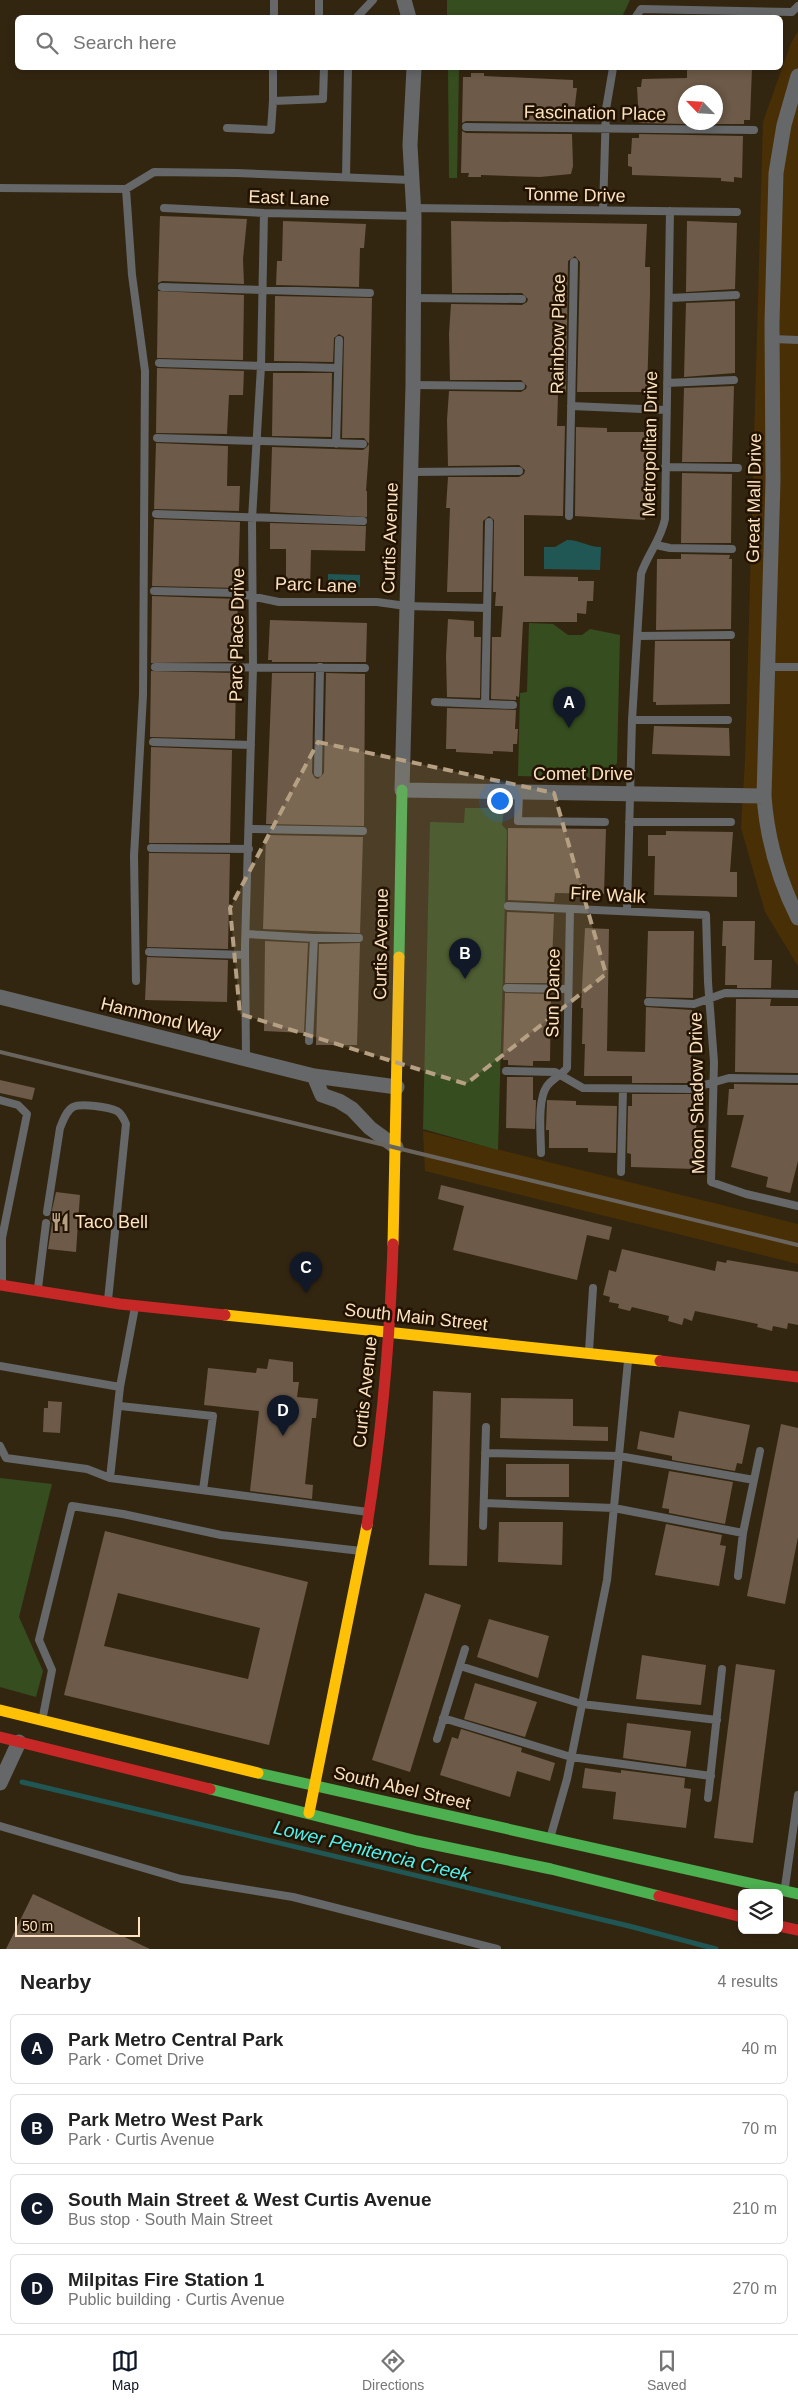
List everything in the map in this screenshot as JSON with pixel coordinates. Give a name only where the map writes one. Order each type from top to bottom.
[{"type":"main road","name":"Curtis Avenue","points":[[309,1813],[316,1787],[363,1551],[379,1449],[390,1331],[398,1087],[402,790]]},
{"type":"main road","name":"South Main Street","points":[[1,1285],[107,1302],[390,1331],[798,1377]]},
{"type":"main road","name":"South Abel Street","points":[[0,1710],[31,1731],[309,1813],[426,1843],[553,1852],[798,1894]]},
{"type":"main road","points":[[0,1717],[31,1731]]},
{"type":"main road","name":"South Abel Street","points":[[0,1737],[54,1724],[316,1787],[553,1852],[738,1915]]},
{"type":"main road","points":[[783,1927],[798,1930]]},
{"type":"street","points":[[404,0],[408,15]]},
{"type":"street","name":"Curtis Avenue","points":[[402,790],[413,385],[414,212],[410,145],[414,70]]},
{"type":"street","name":"Great Mall Drive","points":[[798,76],[784,125],[776,173],[773,339],[774,434],[764,796],[766,820],[774,853],[782,880],[798,918]]},
{"type":"street","name":"Comet Drive","points":[[402,790],[519,793],[630,792],[764,796]]},
{"type":"street","name":"Hammond Way","points":[[0,997],[314,1076],[398,1087]]},
{"type":"street","points":[[314,1076],[322,1095],[339,1101],[352,1110],[370,1128],[396,1147]]},
{"type":"street","points":[[0,1782],[31,1731]]},
{"type":"lane","points":[[274,0],[274,15]]},
{"type":"lane","points":[[319,0],[319,15]]},
{"type":"lane","points":[[359,15],[373,0]]},
{"type":"lane","points":[[685,0],[685,10]]},
{"type":"lane","points":[[637,15],[641,9],[792,12],[798,6]]},
{"type":"lane","points":[[227,128],[271,130],[273,70]]},
{"type":"lane","points":[[273,101],[323,99],[324,70]]},
{"type":"lane","points":[[346,177],[348,70]]},
{"type":"lane","points":[[603,210],[607,91],[612,70]]},
{"type":"lane","name":"Fascination Place","points":[[466,127],[754,130]]},
{"type":"lane","points":[[0,188],[126,189],[154,172],[411,180]]},
{"type":"lane","points":[[126,189],[132,275],[145,371],[143,696],[134,856],[136,981]]},
{"type":"lane","name":"East Lane","points":[[164,208],[264,213],[414,212]]},
{"type":"lane","name":"Tonme Drive","points":[[414,212],[603,210],[737,212]]},
{"type":"lane","name":"Metropolitan Drive","points":[[627,911],[632,720],[641,574],[644,564],[656,545],[664,519],[670,211]]},
{"type":"lane","name":"Parc Place Drive","points":[[246,1058],[245,946],[250,829],[254,596],[252,519],[261,366],[264,213]]},
{"type":"lane","name":"Rainbow Place","points":[[569,516],[574,262]]},
{"type":"lane","points":[[162,287],[370,293]]},
{"type":"lane","points":[[668,298],[736,295]]},
{"type":"lane","points":[[413,298],[522,300]]},
{"type":"lane","points":[[773,339],[798,340]]},
{"type":"lane","points":[[336,444],[339,340]]},
{"type":"lane","points":[[159,363],[338,368]]},
{"type":"lane","points":[[667,383],[734,380]]},
{"type":"lane","points":[[413,385],[521,386]]},
{"type":"lane","name":"Rainbow Place","points":[[571,406],[666,410]]},
{"type":"lane","points":[[157,438],[363,444]]},
{"type":"lane","points":[[665,467],[738,468]]},
{"type":"lane","points":[[411,472],[519,471]]},
{"type":"lane","points":[[156,514],[252,519],[363,521]]},
{"type":"lane","points":[[485,704],[489,522]]},
{"type":"lane","points":[[656,545],[670,548],[732,549]]},
{"type":"lane","name":"Parc Lane","points":[[154,591],[236,592],[278,602],[377,602],[406,606],[487,608]]},
{"type":"lane","points":[[638,636],[730,636]]},
{"type":"lane","points":[[769,666],[798,667]]},
{"type":"lane","points":[[155,667],[365,668]]},
{"type":"lane","points":[[318,774],[320,668]]},
{"type":"lane","points":[[435,702],[513,705]]},
{"type":"lane","points":[[632,720],[728,720]]},
{"type":"lane","points":[[153,742],[251,745]]},
{"type":"lane","points":[[519,793],[518,821],[606,822]]},
{"type":"lane","points":[[629,822],[731,822]]},
{"type":"lane","points":[[250,829],[363,831]]},
{"type":"lane","points":[[151,848],[249,849]]},
{"type":"lane","name":"Fire Walk","points":[[508,906],[706,915]]},
{"type":"lane","name":"Sun Dance","points":[[561,1075],[567,1068],[570,909]]},
{"type":"lane","name":"Moon Shadow Drive","points":[[706,915],[714,1062],[712,1182],[746,1194],[798,1206]]},
{"type":"lane","points":[[246,934],[314,938],[359,938]]},
{"type":"lane","points":[[309,1041],[314,938]]},
{"type":"lane","points":[[148,952],[245,955]]},
{"type":"lane","points":[[507,988],[568,989]]},
{"type":"lane","points":[[648,1002],[694,1004],[725,993],[798,994]]},
{"type":"lane","points":[[506,1071],[555,1072],[583,1088],[690,1089],[729,1078],[798,1080]]},
{"type":"lane","points":[[541,1153],[542,1096],[550,1081],[561,1075]]},
{"type":"lane","points":[[621,1172],[623,1089]]},
{"type":"lane","points":[[0,1100],[18,1105],[27,1114],[2,1238],[1,1285]]},
{"type":"lane","points":[[47,1212],[60,1128],[66,1115],[72,1107],[84,1104],[116,1111],[123,1117],[125,1134],[107,1302]]},
{"type":"lane","points":[[38,1291],[46,1223]]},
{"type":"lane","points":[[589,1354],[593,1288]]},
{"type":"lane","points":[[110,1478],[120,1406],[120,1387],[135,1305]]},
{"type":"lane","points":[[553,1852],[607,1580],[629,1358]]},
{"type":"lane","points":[[0,1366],[120,1387]]},
{"type":"lane","points":[[120,1406],[213,1416],[202,1490]]},
{"type":"lane","points":[[483,1526],[486,1427]]},
{"type":"lane","points":[[0,1446],[6,1458],[87,1469],[110,1478],[369,1512]]},
{"type":"lane","points":[[738,1576],[743,1533],[760,1451]]},
{"type":"lane","points":[[485,1452],[619,1456],[754,1480]]},
{"type":"lane","points":[[484,1503],[614,1508],[743,1533]]},
{"type":"lane","points":[[31,1731],[52,1670],[39,1640],[72,1506],[123,1514],[221,1536],[363,1551]]},
{"type":"lane","points":[[437,1739],[465,1649]]},
{"type":"lane","points":[[460,1666],[582,1704],[717,1720]]},
{"type":"lane","points":[[708,1798],[722,1669]]},
{"type":"lane","points":[[444,1718],[571,1757],[711,1776]]},
{"type":"lane","points":[[784,1891],[796,1836],[798,1795]]},
{"type":"lane","points":[[0,1826],[181,1879],[293,1897],[497,1949]]},
{"type":"highlighted area","points":[[318,742],[554,793],[606,974],[466,1084],[240,1014],[230,908]]},
{"type":"shaded area","points":[[798,31],[798,966],[765,912],[741,828],[745,761],[763,122],[791,43]]},
{"type":"shaded area","points":[[423,1131],[798,1224],[798,1264],[425,1171]]},
{"type":"green space","points":[[447,0],[630,0],[623,15],[447,15]]},
{"type":"green space","points":[[448,70],[459,70],[457,178],[449,178]]},
{"type":"green space","points":[[529,623],[553,624],[568,635],[582,635],[590,629],[620,635],[617,763],[602,778],[518,776],[520,693],[527,692]]},
{"type":"green space","points":[[465,808],[504,808],[502,825],[507,830],[498,1150],[423,1129],[430,822],[464,823]]},
{"type":"green space","points":[[0,1478],[52,1484],[19,1617],[43,1671],[36,1697],[0,1687]]},
{"type":"water","points":[[567,540],[601,547],[600,570],[544,569],[544,547],[555,547]]},
{"type":"water","points":[[328,574],[360,575],[360,587],[328,586]]},
{"type":"building","points":[[687,70],[752,70],[750,120],[744,120],[744,124],[723,124],[723,85],[678,85],[678,124],[639,123],[637,87],[641,87],[642,79],[687,78]]},
{"type":"building","points":[[471,73],[484,73],[484,76],[573,80],[573,88],[577,88],[573,122],[466,121],[462,123],[463,77],[471,77]]},
{"type":"building","points":[[462,131],[466,133],[572,134],[573,166],[571,174],[540,177],[481,175],[481,177],[468,177],[469,173],[461,173]]},
{"type":"building","points":[[639,134],[743,136],[742,178],[734,177],[734,182],[721,181],[721,178],[632,175],[632,167],[628,166],[628,154],[631,154],[632,138],[639,138]]},
{"type":"building","points":[[160,216],[247,219],[243,259],[244,284],[162,281],[158,283]]},
{"type":"building","points":[[283,221],[366,224],[364,248],[360,248],[359,287],[276,285],[277,261],[282,261]]},
{"type":"building","points":[[451,221],[647,224],[645,267],[650,267],[650,294],[647,392],[577,392],[580,262],[575,256],[568,261],[566,392],[558,392],[557,426],[565,426],[563,516],[524,515],[524,576],[578,577],[578,581],[594,581],[593,601],[587,601],[586,614],[577,613],[577,622],[523,622],[519,697],[516,696],[516,700],[491,699],[492,637],[501,637],[503,606],[495,606],[496,592],[493,592],[494,520],[489,516],[483,521],[482,592],[447,592],[450,508],[446,508],[448,477],[519,477],[524,474],[525,470],[519,465],[448,466],[447,420],[449,391],[521,392],[527,386],[521,380],[450,380],[449,334],[451,304],[522,305],[528,299],[522,293],[452,293]]},
{"type":"building","points":[[687,221],[737,223],[735,289],[686,292]]},
{"type":"building","points":[[158,291],[244,295],[243,360],[157,358]]},
{"type":"building","points":[[275,296],[372,298],[369,449],[366,491],[367,517],[270,512],[272,447],[363,450],[369,444],[364,438],[342,438],[344,337],[339,334],[334,338],[333,362],[274,361]]},
{"type":"building","points":[[735,301],[735,373],[684,377],[686,303]]},
{"type":"building","points":[[157,368],[244,371],[243,395],[229,395],[227,434],[156,433]]},
{"type":"building","points":[[273,373],[332,373],[331,437],[272,436]]},
{"type":"building","points":[[734,386],[732,462],[682,462],[684,388]]},
{"type":"building","points":[[576,427],[607,428],[607,432],[646,432],[645,520],[575,516]]},
{"type":"building","points":[[156,443],[228,446],[227,486],[240,486],[239,511],[154,509]]},
{"type":"building","points":[[682,473],[732,474],[731,543],[681,543]]},
{"type":"building","points":[[154,519],[240,522],[238,588],[152,586]]},
{"type":"building","points":[[270,523],[366,526],[365,551],[311,550],[310,588],[286,587],[286,549],[270,549]]},
{"type":"building","points":[[681,554],[730,555],[729,559],[732,559],[731,629],[656,630],[657,559],[681,559]]},
{"type":"building","points":[[152,596],[238,599],[236,662],[151,663]]},
{"type":"building","points":[[448,619],[474,621],[474,637],[481,637],[480,698],[447,697],[446,656]]},
{"type":"building","points":[[270,620],[367,623],[366,662],[272,662],[272,660],[268,660]]},
{"type":"building","points":[[655,641],[730,641],[730,704],[656,705],[656,702],[653,702]]},
{"type":"building","points":[[151,671],[236,673],[235,739],[150,737]]},
{"type":"building","points":[[272,673],[314,673],[312,773],[318,779],[324,773],[326,673],[365,674],[364,826],[266,824]]},
{"type":"building","points":[[447,708],[516,710],[515,729],[518,729],[517,744],[513,744],[513,752],[493,751],[493,754],[456,752],[456,749],[446,749]]},
{"type":"building","points":[[654,726],[729,728],[730,756],[652,754]]},
{"type":"building","points":[[151,747],[232,750],[230,843],[149,843]]},
{"type":"building","points":[[508,828],[606,829],[604,894],[555,893],[554,902],[508,900]]},
{"type":"building","points":[[666,831],[733,832],[730,872],[737,872],[737,897],[654,895],[655,856],[648,856],[648,835],[666,835]]},
{"type":"building","points":[[266,835],[363,837],[360,933],[263,929]]},
{"type":"building","points":[[149,853],[230,854],[228,949],[147,947]]},
{"type":"building","points":[[507,912],[554,914],[551,983],[505,983]]},
{"type":"building","points":[[723,921],[755,921],[754,960],[772,960],[771,988],[737,988],[737,985],[725,985],[726,946],[722,946]]},
{"type":"building","points":[[585,928],[609,929],[607,1051],[645,1052],[646,1007],[692,1010],[691,1083],[632,1083],[632,1076],[584,1076],[585,1044],[582,1044],[583,1008],[581,1008]]},
{"type":"building","points":[[648,931],[694,931],[693,998],[646,997]]},
{"type":"building","points":[[265,941],[308,943],[304,1033],[264,1031]]},
{"type":"building","points":[[360,943],[357,1045],[316,1045],[319,944]]},
{"type":"building","points":[[147,957],[228,960],[227,1002],[145,1000]]},
{"type":"building","points":[[505,993],[551,994],[550,1061],[533,1061],[533,1066],[508,1065],[508,1060],[503,1060]]},
{"type":"building","points":[[736,999],[771,999],[770,1006],[798,1006],[798,1073],[735,1072]]},
{"type":"building","points":[[507,1077],[533,1077],[533,1100],[536,1100],[535,1129],[506,1128]]},
{"type":"building","points":[[0,1080],[35,1088],[32,1100],[0,1093]]},
{"type":"building","points":[[734,1084],[798,1085],[798,1161],[790,1193],[766,1187],[768,1177],[731,1167],[744,1115],[727,1115],[729,1089],[734,1089]]},
{"type":"building","points":[[632,1094],[691,1094],[691,1099],[697,1099],[695,1169],[631,1167],[631,1154],[627,1153],[628,1106],[632,1106]]},
{"type":"building","points":[[547,1100],[576,1101],[576,1105],[617,1106],[616,1153],[588,1152],[588,1148],[549,1148],[549,1130],[546,1130]]},
{"type":"building","points":[[441,1185],[612,1227],[609,1240],[587,1235],[577,1280],[453,1250],[464,1206],[438,1199]]},
{"type":"building","name":"Taco Bell","points":[[56,1192],[80,1195],[76,1252],[48,1249],[52,1224],[50,1219]]},
{"type":"building","points":[[622,1249],[715,1271],[717,1261],[726,1263],[727,1260],[798,1272],[798,1325],[788,1323],[787,1329],[773,1326],[772,1331],[757,1327],[758,1324],[695,1311],[692,1321],[684,1318],[682,1325],[668,1321],[669,1316],[632,1307],[630,1311],[618,1308],[619,1304],[609,1302],[610,1297],[603,1295],[609,1270],[616,1272]]},
{"type":"building","points":[[269,1359],[293,1362],[293,1382],[299,1382],[297,1397],[318,1399],[316,1418],[312,1418],[305,1484],[313,1485],[312,1499],[250,1491],[259,1411],[204,1405],[208,1368],[256,1373],[257,1368],[267,1369]]},
{"type":"building","points":[[433,1391],[471,1393],[467,1566],[429,1565]]},
{"type":"building","points":[[501,1398],[573,1399],[573,1426],[608,1427],[608,1441],[500,1438]]},
{"type":"building","points":[[48,1401],[62,1402],[60,1433],[43,1432],[44,1408],[48,1408]]},
{"type":"building","points":[[679,1411],[750,1425],[742,1464],[737,1463],[735,1471],[672,1460],[672,1456],[637,1449],[640,1431],[674,1438]]},
{"type":"building","points":[[781,1424],[798,1428],[798,1537],[785,1604],[747,1596]]},
{"type":"building","points":[[506,1464],[569,1464],[569,1497],[506,1497]]},
{"type":"building","points":[[669,1471],[733,1482],[725,1524],[669,1513],[669,1509],[662,1508]]},
{"type":"building","points":[[499,1522],[563,1522],[562,1565],[498,1562]]},
{"type":"building","points":[[666,1524],[722,1535],[720,1545],[726,1546],[719,1586],[655,1575]]},
{"type":"building","points":[[105,1531],[308,1582],[269,1745],[64,1695]],"holes":[[[118,1593],[260,1628],[248,1679],[104,1646]]]},
{"type":"building","points":[[425,1593],[461,1605],[410,1772],[372,1760]]},
{"type":"building","points":[[489,1619],[549,1636],[538,1678],[477,1657]]},
{"type":"building","points":[[642,1655],[706,1665],[701,1705],[636,1699]]},
{"type":"building","points":[[736,1664],[775,1670],[753,1843],[714,1838]]},
{"type":"building","points":[[475,1683],[537,1702],[525,1737],[464,1719]]},
{"type":"building","points":[[627,1723],[691,1731],[686,1767],[623,1758]]},
{"type":"building","points":[[461,1729],[522,1748],[521,1752],[555,1763],[550,1781],[517,1771],[510,1797],[440,1775],[452,1737],[458,1739]]},
{"type":"building","points":[[585,1768],[621,1773],[621,1770],[685,1778],[684,1788],[691,1789],[686,1828],[613,1819],[616,1792],[582,1788]]},
{"type":"building","points":[[33,1894],[150,1949],[6,1949]]},
{"type":"waterway","name":"Lower Penitencia Creek","points":[[22,1782],[629,1926],[716,1949]]},
{"type":"railway","points":[[0,1052],[798,1245]]},
{"type":"traffic: fast","points":[[399,957],[402,790]]},
{"type":"traffic: fast","points":[[258,1773],[798,1894]]},
{"type":"traffic: fast","points":[[210,1789],[417,1841],[551,1869],[659,1896]]},
{"type":"traffic: slow","points":[[393,1244],[399,957]]},
{"type":"traffic: slow","points":[[225,1315],[660,1361]]},
{"type":"traffic: slow","points":[[309,1813],[367,1525]]},
{"type":"traffic: slow","points":[[0,1710],[258,1773]]},
{"type":"traffic: jam","points":[[367,1525],[384,1385],[390,1315],[393,1244]]},
{"type":"traffic: jam","points":[[0,1285],[120,1304],[225,1315]]},
{"type":"traffic: jam","points":[[660,1361],[798,1377]]},
{"type":"traffic: jam","points":[[0,1737],[210,1789]]},
{"type":"traffic: jam","points":[[659,1896],[738,1916]]},
{"type":"traffic: jam","points":[[783,1927],[798,1930]]},
{"type":"place","name":"Park Metro Central Park","points":[[569,728]]},
{"type":"place","name":"Park Metro West Park","points":[[465,979]]},
{"type":"place","name":"Taco Bell","points":[[60,1222]]},
{"type":"place","name":"South Main Street & West Curtis Avenue","points":[[306,1293]]},
{"type":"place","name":"Milpitas Fire Station 1","points":[[283,1436]]}]
